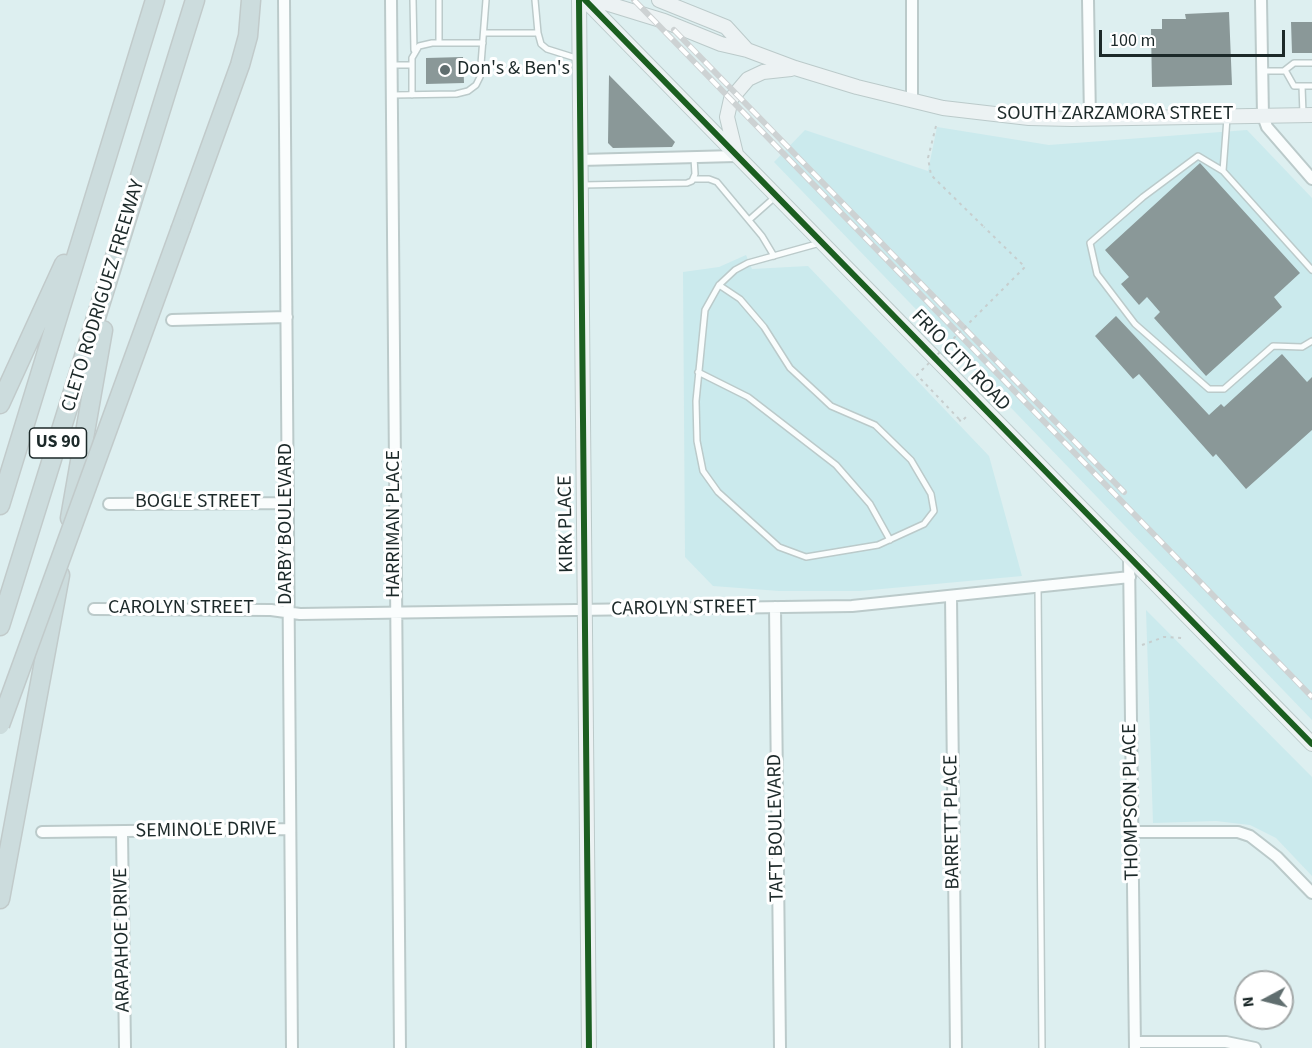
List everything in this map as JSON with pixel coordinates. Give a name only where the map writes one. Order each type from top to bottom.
[{"type":"highway","name":"CLETO RODRIGUEZ FREEWAY","points":[[0,505],[155,0]]},
{"type":"highway","name":"CLETO RODRIGUEZ FREEWAY","points":[[0,626],[195,0]]},
{"type":"highway","points":[[0,725],[240,65],[248,36],[251,0]]},
{"type":"highway","points":[[0,404],[91,206]]},
{"type":"highway","points":[[0,899],[115,260]]},
{"type":"main road","name":"KIRK PLACE","points":[[579,0],[588,1048]]},
{"type":"main road","name":"FRIO CITY ROAD","points":[[585,0],[1312,744]]},
{"type":"main road","name":"SOUTH ZARZAMORA STREET","points":[[596,0],[681,26],[721,44],[747,50],[795,68],[912,101],[983,114],[1090,119],[1307,115]]},
{"type":"main road","name":"SOUTH ZARZAMORA STREET","points":[[659,0],[726,27],[747,50]]},
{"type":"main road","points":[[736,156],[727,117],[731,99],[748,79],[763,72],[795,68]]},
{"type":"street","name":"DARBY BOULEVARD","points":[[284,0],[292,1048]]},
{"type":"street","name":"HARRIMAN PLACE","points":[[391,0],[400,1048]]},
{"type":"street","points":[[912,0],[912,101]]},
{"type":"street","points":[[1088,0],[1090,119]]},
{"type":"street","points":[[1261,0],[1263,116],[1267,127],[1312,179]]},
{"type":"street","points":[[580,160],[736,156]]},
{"type":"street","points":[[172,320],[287,317]]},
{"type":"street","name":"BOGLE STREET","points":[[109,504],[288,503]]},
{"type":"street","name":"THOMPSON PLACE","points":[[1129,557],[1135,1045]]},
{"type":"street","name":"CAROLYN STREET","points":[[94,609],[395,613],[852,606],[1130,577]]},
{"type":"street","name":"BARRETT PLACE","points":[[951,596],[956,1048]]},
{"type":"street","name":"TAFT BOULEVARD","points":[[775,607],[780,1048]]},
{"type":"street","name":"SEMINOLE DRIVE","points":[[42,832],[290,829]]},
{"type":"street","name":"ARAPAHOE DRIVE","points":[[122,832],[125,1048]]},
{"type":"street","points":[[1133,832],[1238,832],[1264,846],[1311,891]]},
{"type":"street","points":[[1135,1045],[1226,1042],[1255,1048]]},
{"type":"lane","points":[[412,95],[413,0]]},
{"type":"lane","points":[[439,0],[439,43]]},
{"type":"lane","points":[[392,95],[456,94],[468,91],[476,85],[480,77],[486,0]]},
{"type":"lane","points":[[535,0],[541,44],[547,49],[580,60]]},
{"type":"lane","points":[[484,33],[538,33]]},
{"type":"lane","points":[[414,50],[425,43],[483,43]]},
{"type":"lane","points":[[1262,71],[1285,71],[1294,63],[1312,63]]},
{"type":"lane","points":[[391,65],[412,65]]},
{"type":"lane","points":[[1285,71],[1294,86],[1312,86]]},
{"type":"lane","points":[[1302,86],[1307,115]]},
{"type":"lane","points":[[1223,171],[1227,117]]},
{"type":"lane","points":[[1312,270],[1223,171],[1198,156],[1143,197],[1090,243],[1097,274],[1136,324],[1209,389],[1224,388],[1272,346],[1302,347],[1312,341]]},
{"type":"lane","points":[[694,158],[694,179]]},
{"type":"lane","points":[[581,185],[682,183],[709,178],[717,182],[749,219],[774,256]]},
{"type":"lane","points":[[749,219],[776,196]]},
{"type":"lane","points":[[719,285],[740,299],[764,327],[790,368],[831,406],[875,425],[910,460],[931,494],[934,511],[924,524],[890,540],[858,550],[806,557],[779,547],[718,492],[703,471],[698,441],[698,372],[705,310],[719,285],[748,263],[821,242]]},
{"type":"lane","points":[[698,372],[748,397],[836,465],[870,504],[890,540]]},
{"type":"lane","points":[[1038,587],[1041,724],[1042,1048]]},
{"type":"path","points":[[936,126],[928,158],[931,175],[1025,267],[917,375],[962,422],[967,416]]},
{"type":"path","points":[[1142,645],[1164,637],[1182,638]]},
{"type":"shaded area","points":[[937,127],[1049,145],[1247,130],[1312,198],[1312,720],[774,162],[805,130],[928,171]]},
{"type":"shaded area","points":[[746,255],[752,269],[808,266],[989,456],[1022,576],[860,591],[779,591],[713,586],[685,557],[683,272],[719,267]]},
{"type":"shaded area","points":[[1146,610],[1312,777],[1312,876],[1276,838],[1250,825],[1216,821],[1153,823]]},
{"type":"building","points":[[1229,12],[1232,85],[1152,87],[1151,29],[1162,29],[1162,19],[1186,19],[1185,14]]},
{"type":"building","points":[[1291,22],[1312,22],[1312,53],[1292,53]]},
{"type":"building","name":"Don's & Ben's","points":[[463,57],[464,83],[426,84],[426,58]]},
{"type":"building","points":[[609,75],[675,142],[672,147],[613,148],[608,143]]},
{"type":"building","points":[[1200,163],[1300,273],[1274,297],[1282,307],[1206,376],[1154,318],[1160,312],[1147,297],[1139,305],[1121,284],[1129,277],[1105,250]]},
{"type":"building","points":[[1116,316],[1209,415],[1221,404],[1224,407],[1282,354],[1307,382],[1312,377],[1312,430],[1246,489],[1216,454],[1213,457],[1139,374],[1133,379],[1095,336]]},
{"type":"railway","points":[[634,0],[1312,697]]},
{"type":"railway","points":[[674,30],[1124,492]]},
{"type":"cycle path","points":[[579,0],[589,1048]]},
{"type":"cycle path","points":[[585,0],[1312,744]]},
{"type":"place","name":"Don's & Ben's","points":[[445,70]]}]
